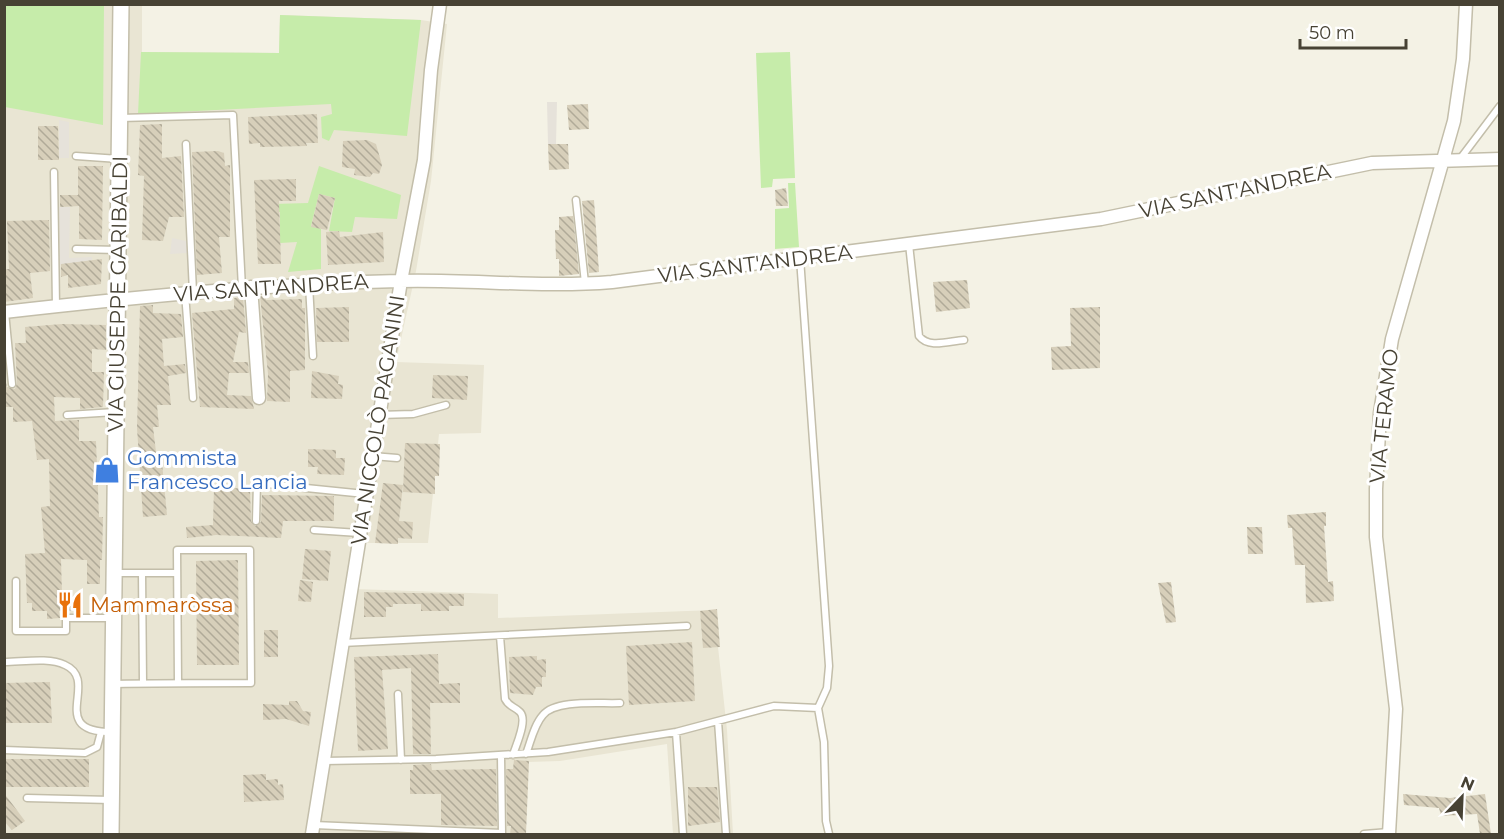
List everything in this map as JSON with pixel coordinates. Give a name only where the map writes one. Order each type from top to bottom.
[{"type":"street","name":"VIA GIUSEPPE GARIBALDI","points":[[111,834],[112,800],[106,732],[113,684],[121,4]]},
{"type":"street","name":"VIA NICCOLÒ PAGANINI","points":[[313,830],[378,415],[424,160],[431,70],[440,4]]},
{"type":"street","name":"VIA TERAMO","points":[[1390,833],[1396,709],[1377,549],[1375,502],[1379,430],[1392,339],[1444,160],[1458,93],[1466,4]]},
{"type":"street","name":"VIA SANT'ANDREA","points":[[5,312],[247,287],[401,281],[585,284],[1117,216],[1372,163],[1500,159]]},
{"type":"street","points":[[247,287],[259,398]]},
{"type":"lane","points":[[1459,160],[1500,106]]},
{"type":"lane","points":[[120,118],[233,116],[247,287]]},
{"type":"lane","points":[[186,144],[193,398]]},
{"type":"lane","points":[[76,156],[119,159]]},
{"type":"lane","points":[[54,172],[56,306]]},
{"type":"lane","points":[[576,200],[585,284]]},
{"type":"lane","points":[[909,244],[919,336],[927,343],[964,339]]},
{"type":"lane","points":[[76,249],[118,250]]},
{"type":"lane","points":[[800,258],[829,666],[826,688],[818,708],[823,728],[826,821],[830,834]]},
{"type":"lane","points":[[309,285],[313,356]]},
{"type":"lane","points":[[5,312],[12,384]]},
{"type":"lane","points":[[378,415],[413,414],[446,405]]},
{"type":"lane","points":[[67,415],[116,412]]},
{"type":"lane","points":[[372,456],[397,458]]},
{"type":"lane","points":[[256,521],[257,483],[365,494]]},
{"type":"lane","points":[[314,530],[359,533]]},
{"type":"lane","points":[[113,684],[251,683],[250,550],[177,550],[178,683]]},
{"type":"lane","points":[[114,573],[177,573]]},
{"type":"lane","points":[[142,573],[143,683]]},
{"type":"lane","points":[[16,581],[16,631],[66,631],[66,618],[114,618]]},
{"type":"lane","points":[[341,644],[687,627]]},
{"type":"lane","points":[[500,636],[505,699],[510,707],[520,711],[523,718],[513,755]]},
{"type":"lane","points":[[4,662],[52,662],[70,668],[76,677],[80,724],[90,731],[106,732],[97,747],[85,753],[4,750]]},
{"type":"lane","points":[[398,694],[401,760]]},
{"type":"lane","points":[[526,754],[537,723],[548,710],[566,705],[620,703]]},
{"type":"lane","points":[[323,761],[526,754],[676,732],[774,706],[818,708]]},
{"type":"lane","points":[[718,721],[726,834]]},
{"type":"lane","points":[[676,732],[683,834]]},
{"type":"lane","points":[[313,830],[502,833],[501,756]]},
{"type":"lane","points":[[27,798],[112,800]]},
{"type":"lane","points":[[1364,834],[1390,833]]},
{"type":"shaded area","points":[[5,5],[142,5],[142,52],[279,53],[280,15],[421,20],[447,24],[431,181],[416,271],[396,362],[484,365],[481,433],[439,434],[428,543],[363,543],[355,589],[498,594],[498,618],[714,610],[727,730],[733,834],[673,834],[667,744],[560,761],[528,762],[525,834],[5,834]]},
{"type":"shaded area","points":[[547,102],[557,102],[556,144],[548,144]]},
{"type":"shaded area","points":[[59,120],[69,122],[69,158],[59,158]]},
{"type":"shaded area","points":[[59,207],[70,207],[69,258],[92,257],[92,260],[60,265]]},
{"type":"shaded area","points":[[172,238],[186,241],[187,253],[170,254]]},
{"type":"green space","points":[[4,5],[104,5],[103,125],[5,107]]},
{"type":"green space","points":[[280,15],[421,20],[407,136],[334,130],[329,141],[322,138],[321,117],[332,114],[331,104],[138,114],[141,52],[279,53]]},
{"type":"green space","points":[[790,52],[795,178],[773,179],[772,187],[761,188],[756,53]]},
{"type":"green space","points":[[319,166],[401,195],[397,219],[355,217],[352,232],[329,231],[335,198],[319,194],[311,226],[321,229],[321,269],[288,272],[297,242],[280,243],[280,212],[273,212],[273,204],[308,203]]},
{"type":"green space","points":[[788,183],[795,183],[799,247],[775,249],[775,209],[789,208]]},
{"type":"building","points":[[588,104],[589,129],[569,130],[567,105]]},
{"type":"building","points":[[317,114],[318,143],[306,143],[307,146],[260,147],[260,143],[249,144],[248,117]]},
{"type":"building","points":[[162,124],[162,158],[181,156],[184,217],[169,217],[163,241],[142,240],[144,176],[138,175],[140,125]]},
{"type":"building","points":[[38,126],[58,126],[59,160],[38,160]]},
{"type":"building","points":[[367,140],[376,144],[382,165],[379,174],[373,173],[370,177],[354,175],[355,169],[342,167],[343,141]]},
{"type":"building","points":[[548,144],[568,144],[569,169],[549,170]]},
{"type":"building","points":[[218,151],[224,153],[225,166],[230,165],[230,237],[219,237],[222,273],[197,275],[192,152]]},
{"type":"building","points":[[78,166],[103,166],[102,240],[79,239],[79,206],[60,207],[60,195],[78,195]]},
{"type":"building","points":[[296,179],[296,201],[279,201],[281,264],[258,264],[254,180]]},
{"type":"building","points":[[786,188],[788,206],[776,206],[775,190]]},
{"type":"building","points":[[319,194],[335,198],[327,230],[311,227]]},
{"type":"building","points":[[594,200],[599,272],[589,273],[582,201]]},
{"type":"building","points":[[573,216],[579,274],[559,276],[555,230],[559,230],[559,217]]},
{"type":"building","points":[[49,220],[50,271],[30,273],[33,298],[4,302],[4,269],[9,269],[7,221]]},
{"type":"building","points":[[339,231],[340,237],[383,232],[384,262],[328,265],[326,232]]},
{"type":"building","points":[[102,259],[101,284],[68,288],[68,275],[61,277],[61,264]]},
{"type":"building","points":[[967,280],[970,308],[936,312],[933,282]]},
{"type":"building","points":[[260,296],[266,296],[266,300],[302,299],[302,308],[305,308],[305,370],[290,371],[290,402],[267,401],[268,374]]},
{"type":"building","points":[[243,297],[246,333],[239,332],[233,362],[248,362],[249,373],[229,373],[227,395],[251,396],[254,409],[200,407],[192,313],[234,309],[234,298]]},
{"type":"building","points":[[153,305],[153,313],[181,314],[183,337],[162,339],[164,366],[185,364],[186,373],[168,376],[171,405],[157,405],[159,427],[153,427],[156,452],[161,452],[167,515],[143,517],[137,428],[140,306]]},
{"type":"building","points":[[349,307],[349,342],[317,342],[316,308]]},
{"type":"building","points":[[1100,307],[1100,368],[1052,370],[1051,347],[1071,346],[1070,308]]},
{"type":"building","points":[[62,324],[106,325],[106,350],[92,349],[92,372],[104,372],[103,407],[80,409],[80,398],[54,397],[55,421],[79,420],[79,441],[96,441],[99,517],[103,517],[102,560],[100,560],[100,584],[87,584],[87,560],[61,559],[62,594],[65,593],[65,599],[71,598],[72,611],[59,611],[60,618],[47,619],[47,611],[32,611],[32,603],[27,603],[25,554],[45,553],[41,507],[50,506],[49,459],[37,460],[32,421],[13,422],[13,407],[4,407],[4,373],[7,387],[15,389],[17,383],[15,343],[26,343],[25,327]]},
{"type":"building","points":[[312,371],[339,376],[338,384],[343,385],[342,399],[311,398]]},
{"type":"building","points":[[433,375],[468,376],[467,400],[432,398]]},
{"type":"building","points":[[405,443],[440,444],[439,476],[435,476],[435,494],[403,492]]},
{"type":"building","points":[[308,449],[336,450],[336,458],[345,458],[344,475],[317,474],[318,467],[308,467]]},
{"type":"building","points":[[383,483],[403,485],[399,521],[413,522],[412,539],[398,538],[398,544],[375,543]]},
{"type":"building","points":[[214,487],[250,489],[251,521],[255,526],[261,522],[262,495],[334,496],[334,521],[283,521],[281,538],[216,535],[187,538],[186,527],[213,525]]},
{"type":"building","points":[[1326,512],[1326,526],[1324,526],[1328,582],[1333,581],[1334,601],[1306,603],[1305,565],[1295,565],[1292,528],[1288,528],[1287,515]]},
{"type":"building","points":[[1247,527],[1262,527],[1263,554],[1248,554]]},
{"type":"building","points":[[305,549],[331,551],[328,581],[302,579]]},
{"type":"building","points":[[238,560],[239,665],[197,665],[196,561]]},
{"type":"building","points":[[300,580],[313,582],[311,602],[298,601]]},
{"type":"building","points":[[1171,582],[1176,622],[1166,623],[1158,583]]},
{"type":"building","points":[[364,592],[464,594],[464,606],[449,606],[449,611],[421,611],[421,604],[393,604],[393,607],[386,607],[386,617],[364,617]]},
{"type":"building","points":[[717,609],[720,647],[703,648],[700,611]]},
{"type":"building","points":[[264,630],[278,630],[278,657],[264,657]]},
{"type":"building","points":[[692,642],[695,701],[629,705],[626,646]]},
{"type":"building","points":[[438,654],[439,684],[460,683],[460,703],[430,703],[431,754],[413,754],[411,668],[382,670],[388,749],[358,751],[354,657]]},
{"type":"building","points":[[537,656],[537,660],[546,659],[546,677],[542,677],[542,687],[536,687],[533,695],[510,693],[509,657]]},
{"type":"building","points":[[50,682],[52,723],[4,723],[4,683]]},
{"type":"building","points":[[289,701],[297,701],[303,711],[311,712],[309,726],[286,719],[263,720],[263,704],[289,705]]},
{"type":"building","points":[[6,759],[89,759],[89,787],[6,787]]},
{"type":"building","points":[[514,760],[529,761],[526,834],[510,834],[511,826],[507,826],[506,769],[513,769]]},
{"type":"building","points":[[431,764],[432,770],[496,769],[497,826],[441,825],[441,794],[410,794],[410,770],[413,770],[413,765]]},
{"type":"building","points":[[266,774],[266,780],[278,779],[278,785],[283,784],[284,800],[244,802],[243,775]]},
{"type":"building","points":[[688,787],[717,787],[720,822],[688,826]]},
{"type":"building","points":[[4,793],[25,821],[12,830],[4,821]]},
{"type":"building","points":[[1403,794],[1450,798],[1485,794],[1491,834],[1480,834],[1477,814],[1441,816],[1439,808],[1404,805]]},
{"type":"place","name":"Gommista Francesco Lancia","points":[[107,470]]},
{"type":"place","name":"Mammaròssa","points":[[70,605]]}]
